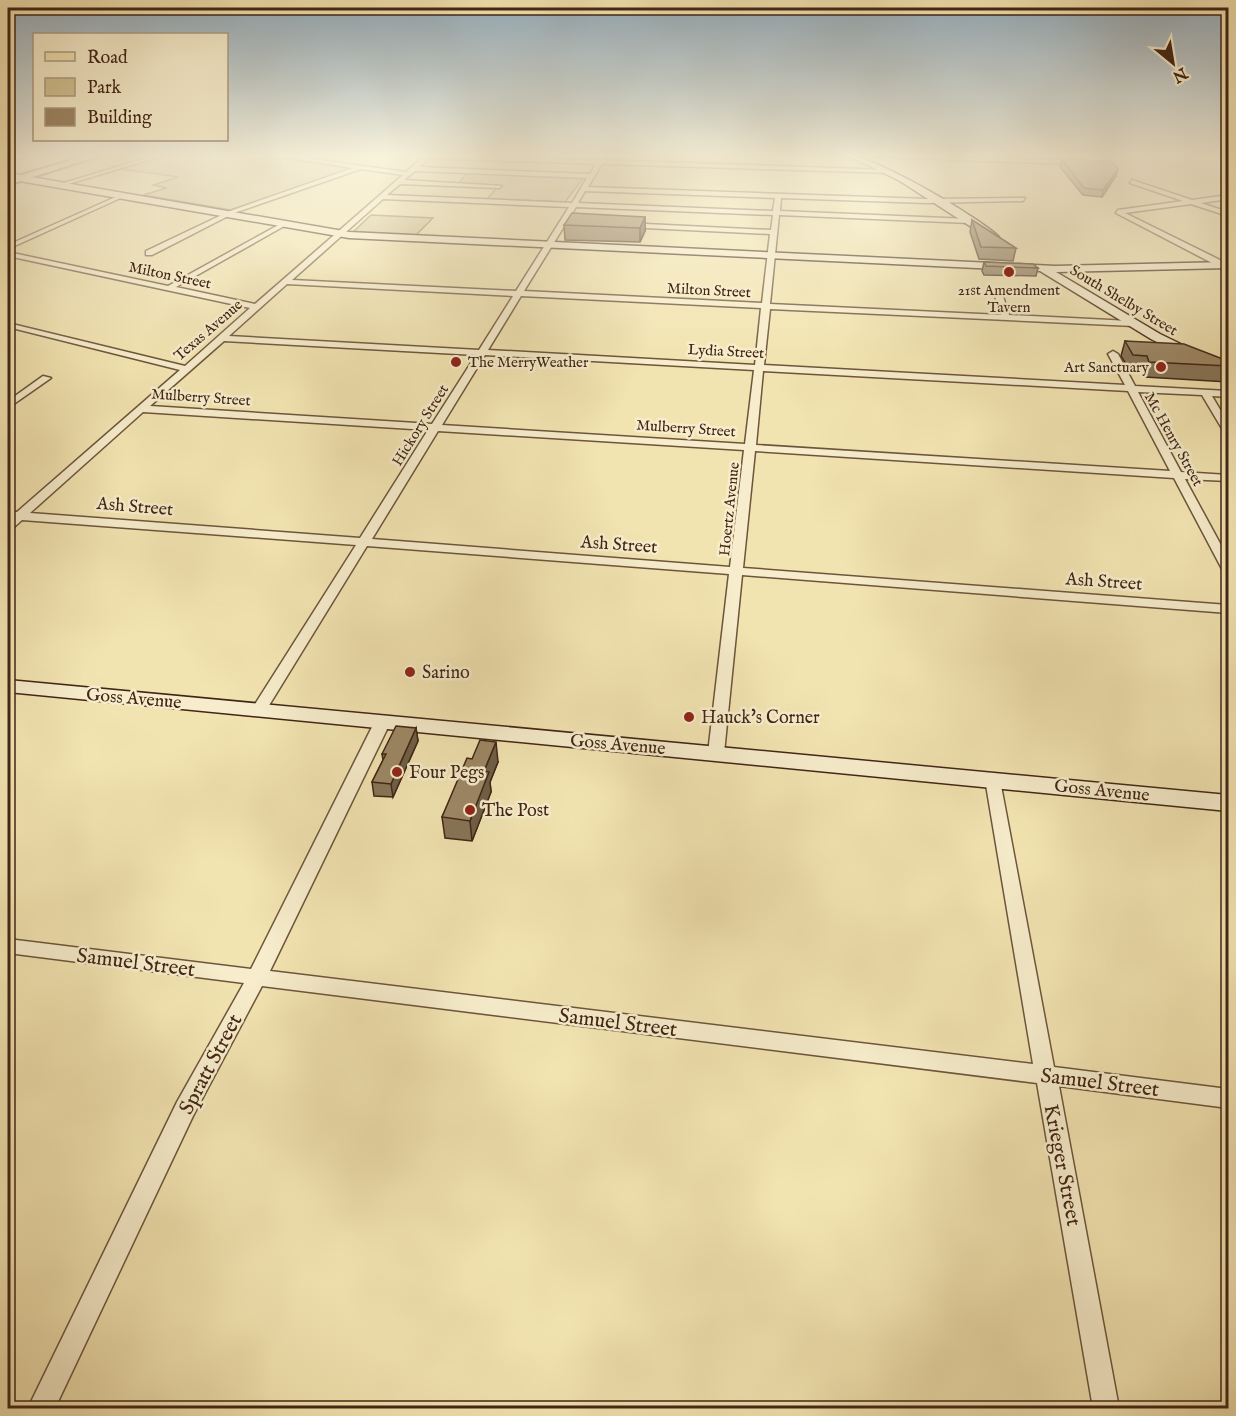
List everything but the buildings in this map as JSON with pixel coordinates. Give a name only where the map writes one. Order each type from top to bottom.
[{"type":"street","points":[[8,247],[64,222]]},
{"type":"street","points":[[149,253],[212,222]]},
{"type":"street","points":[[273,222],[340,234],[1042,268],[1226,267]]},
{"type":"street","name":"Texas Avenue","points":[[8,526],[13,515],[141,409],[353,222]]},
{"type":"street","name":"Hickory Street","points":[[260,709],[549,244],[568,222]]},
{"type":"street","name":"Hoertz Avenue","points":[[716,753],[776,222]]},
{"type":"street","points":[[971,222],[1002,242]]},
{"type":"street","points":[[1138,222],[1226,267]]},
{"type":"street","points":[[169,288],[284,224]]},
{"type":"street","points":[[620,225],[775,232]]},
{"type":"street","name":"Milton Street","points":[[8,254],[257,307]]},
{"type":"street","name":"South Shelby Street","points":[[1026,258],[1130,324],[1187,355],[1228,371]]},
{"type":"street","name":"Milton Street","points":[[286,282],[1130,324]]},
{"type":"street","points":[[997,290],[1006,318]]},
{"type":"street","points":[[8,325],[187,369]]},
{"type":"street","name":"Lydia Street","points":[[222,338],[1228,394]]},
{"type":"street","name":"Mc Henry Street","points":[[1113,354],[1228,569]]},
{"type":"street","points":[[8,405],[46,378]]},
{"type":"street","points":[[1205,393],[1228,430]]},
{"type":"street","name":"Mulberry Street","points":[[141,409],[1228,478]]},
{"type":"street","name":"Ash Street","points":[[13,515],[1228,609]]},
{"type":"street","name":"Goss Avenue","points":[[8,686],[1228,803]]},
{"type":"street","name":"Spratt Street","points":[[41,1408],[185,1109],[256,977],[383,721]]},
{"type":"street","name":"Krieger Street","points":[[993,780],[1045,1076],[1053,1102],[1106,1408]]},
{"type":"street","name":"Samuel Street","points":[[8,946],[1228,1098]]},
{"type":"green space","points":[[364,222],[429,222],[416,235],[353,232]]},
{"type":"place","name":"21st Amendment Tavern","points":[[1009,272]]},
{"type":"place","name":"The MerryWeather","points":[[456,362]]},
{"type":"place","name":"Art Sanctuary","points":[[1161,367]]},
{"type":"place","name":"Sarino","points":[[410,672]]},
{"type":"place","name":"Hauck's Corner","points":[[689,717]]},
{"type":"place","name":"Four Pegs","points":[[397,772]]},
{"type":"place","name":"The Post","points":[[470,810]]}]
